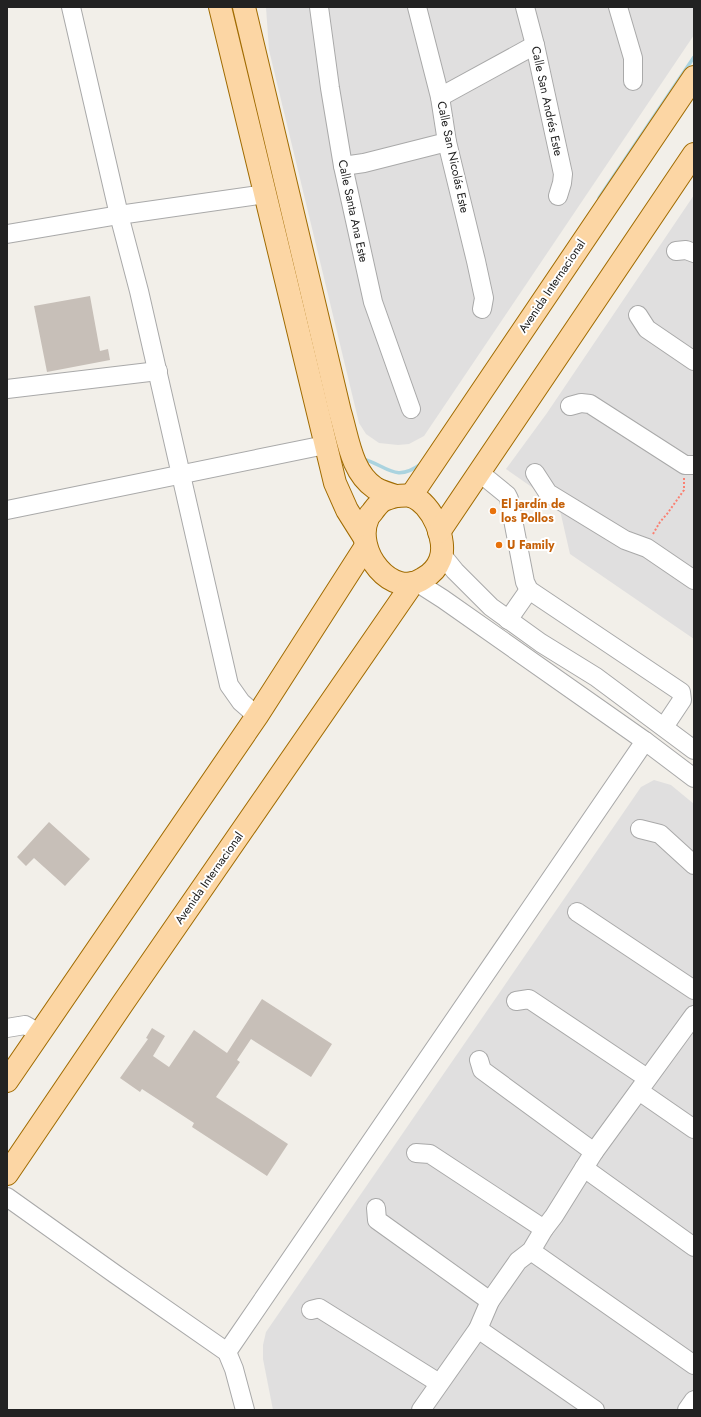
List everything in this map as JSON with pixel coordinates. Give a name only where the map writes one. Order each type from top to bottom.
[{"type":"main road","points":[[244,7],[339,404],[356,466],[374,487],[382,492],[403,496],[422,503],[431,513],[437,524],[442,555],[439,564],[431,574],[415,583],[404,583],[393,580],[382,573],[374,564],[365,541],[347,510],[335,483],[220,9],[244,7]]},
{"type":"main road","name":"Avenida Internacional","points":[[403,496],[694,77]]},
{"type":"main road","points":[[439,532],[694,154]]},
{"type":"main road","points":[[7,1080],[257,716],[365,541],[368,518],[376,507],[384,500],[403,496]]},
{"type":"main road","name":"Avenida Internacional","points":[[7,1174],[123,1003],[415,583]]},
{"type":"street","points":[[71,7],[119,216],[158,371],[229,685],[241,702],[257,716]]},
{"type":"street","name":"Calle Santa Ana Este","points":[[319,7],[330,88],[343,166],[373,302],[411,409]]},
{"type":"street","name":"Calle San Nicolás Este","points":[[417,7],[440,97],[447,142],[484,298],[482,309]]},
{"type":"street","points":[[618,7],[633,58],[633,82]]},
{"type":"street","name":"Calle San Andrés Este","points":[[528,8],[562,174],[562,183],[558,196]]},
{"type":"street","points":[[440,97],[535,45]]},
{"type":"street","points":[[343,166],[364,163],[447,142]]},
{"type":"street","points":[[7,234],[266,194]]},
{"type":"street","points":[[676,251],[686,250],[694,253]]},
{"type":"street","points":[[638,315],[647,329],[694,362]]},
{"type":"street","points":[[7,389],[158,371]]},
{"type":"street","points":[[570,406],[581,403],[590,404],[689,465]]},
{"type":"street","points":[[7,510],[325,445]]},
{"type":"street","points":[[480,473],[507,495],[509,499],[525,582],[529,590],[681,692],[682,700],[664,727]]},
{"type":"street","points":[[535,473],[548,493],[625,540],[647,548],[694,580]]},
{"type":"street","points":[[442,555],[454,572],[491,607],[541,643],[596,677],[694,750]]},
{"type":"street","points":[[415,583],[530,660],[646,741],[694,778]]},
{"type":"street","points":[[508,620],[529,590]]},
{"type":"street","points":[[530,660],[541,643]]},
{"type":"street","points":[[227,1352],[646,741]]},
{"type":"street","points":[[640,828],[660,834],[694,865]]},
{"type":"street","points":[[577,912],[694,990]]},
{"type":"street","points":[[516,1001],[529,999],[643,1085],[694,1129]]},
{"type":"street","points":[[424,1409],[439,1383],[478,1329],[490,1301],[518,1261],[530,1251],[594,1152],[694,1015]]},
{"type":"street","points":[[7,1028],[25,1025],[39,1033]]},
{"type":"street","points":[[478,1060],[482,1070],[594,1152]]},
{"type":"street","points":[[416,1153],[430,1154],[544,1229]]},
{"type":"street","points":[[584,1168],[694,1247]]},
{"type":"street","points":[[7,1197],[227,1352],[234,1369],[245,1410]]},
{"type":"street","points":[[376,1208],[377,1220],[490,1301]]},
{"type":"street","points":[[530,1251],[694,1365]]},
{"type":"street","points":[[311,1310],[319,1308],[439,1383]]},
{"type":"street","points":[[478,1329],[595,1410]]},
{"type":"street","points":[[687,1410],[694,1400]]},
{"type":"path","points":[[647,548],[660,522],[684,490],[689,465]]},
{"type":"shaded area","points":[[266,7],[694,7],[694,35],[424,436],[409,444],[398,445],[379,443],[366,434],[359,423],[269,50]]},
{"type":"shaded area","points":[[694,195],[694,639],[570,554],[559,506],[506,469],[547,413]]},
{"type":"shaded area","points":[[654,780],[671,785],[694,804],[694,1410],[273,1410],[263,1359],[263,1345],[266,1332],[641,787]]},
{"type":"building","points":[[90,296],[100,351],[108,349],[110,360],[47,372],[34,306]]},
{"type":"building","points":[[49,822],[90,859],[65,886],[34,858],[26,866],[17,857]]},
{"type":"building","points":[[262,999],[332,1044],[311,1077],[251,1039],[237,1060],[240,1062],[216,1097],[288,1144],[267,1176],[192,1127],[194,1123],[142,1089],[140,1092],[120,1078],[148,1039],[146,1038],[152,1028],[165,1036],[153,1056],[169,1067],[194,1030],[227,1053]]},
{"type":"waterway","points":[[599,198],[694,57]]},
{"type":"waterway","points":[[362,459],[397,473],[412,470],[421,464]]},
{"type":"place","name":"El jardín de los Pollos","points":[[493,511]]},
{"type":"place","name":"U Family","points":[[499,545]]}]
